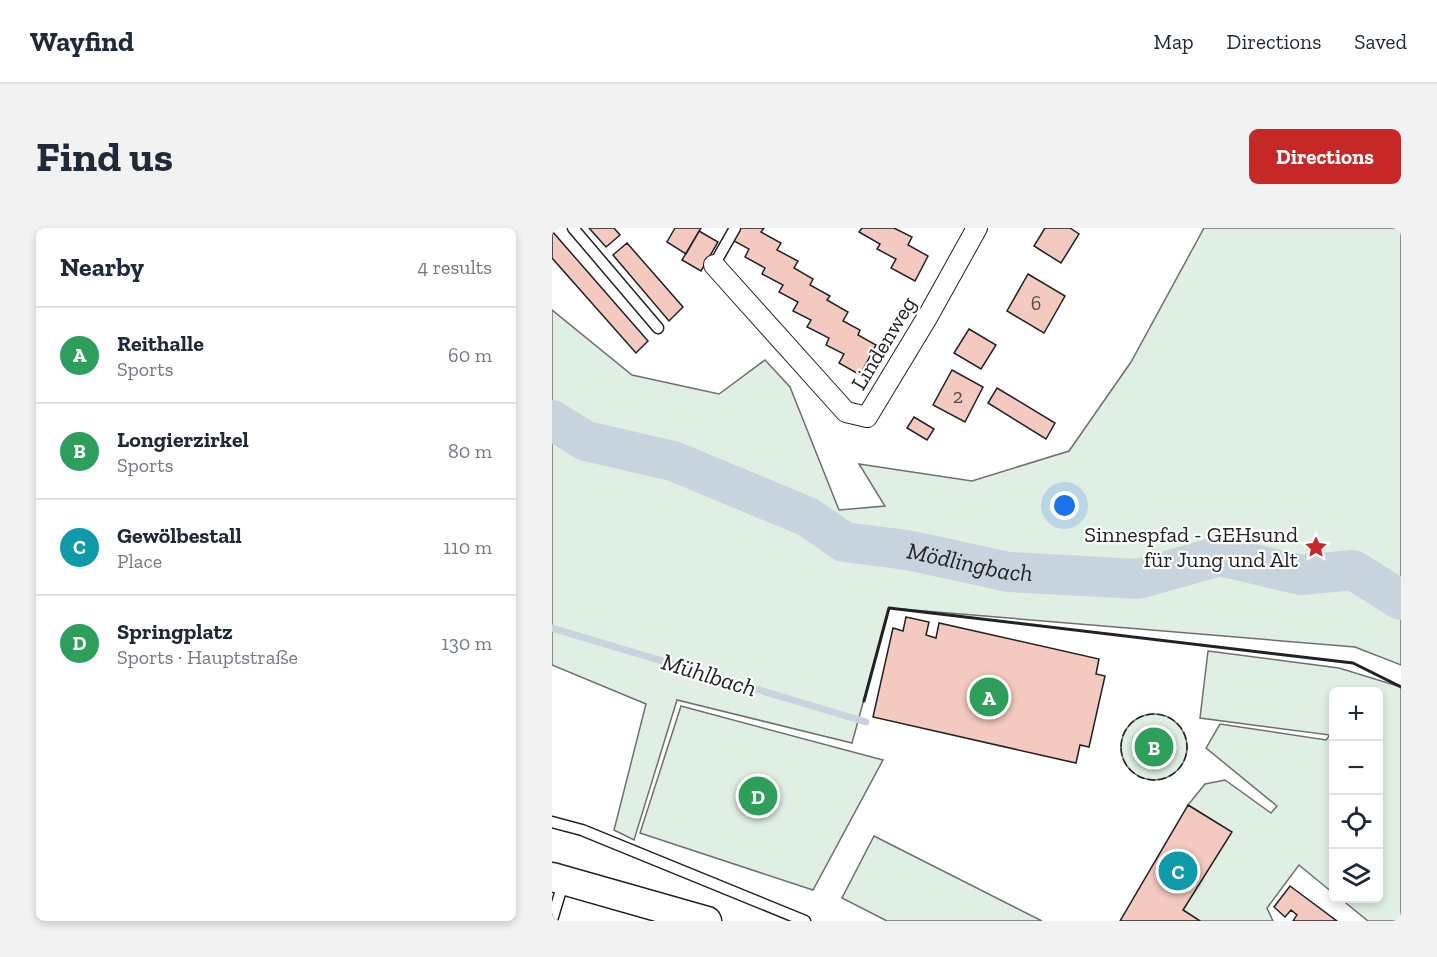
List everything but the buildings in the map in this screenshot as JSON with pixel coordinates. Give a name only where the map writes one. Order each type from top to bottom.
[{"type":"street","name":"Lindenweg","points":[[714,265],[846,412],[867,417],[928,316],[977,228]]},
{"type":"street","points":[[558,879],[707,921]]},
{"type":"lane","points":[[573,228],[658,328]]},
{"type":"lane","points":[[714,265],[735,228]]},
{"type":"lane","points":[[552,822],[582,830],[805,921]]},
{"type":"lane","points":[[552,920],[558,879]]},
{"type":"green space","points":[[1204,228],[1401,228],[1401,665],[1355,647],[889,608],[852,743],[677,700],[634,840],[614,830],[646,704],[552,665],[552,310],[632,375],[719,394],[765,360],[790,387],[839,510],[885,506],[859,464],[972,481],[1069,451],[1131,362]]},
{"type":"green space","points":[[1208,651],[1339,668],[1401,687],[1401,921],[1368,921],[1346,903],[1383,903],[1383,687],[1329,687],[1329,735],[1200,718]]},
{"type":"green space","points":[[681,706],[883,760],[813,890],[640,833]]},
{"type":"green space","points":[[1160,714],[1178,723],[1185,734],[1187,747],[1185,760],[1178,771],[1167,778],[1148,780],[1130,771],[1123,760],[1121,741],[1130,723],[1141,716]]},
{"type":"green space","points":[[1220,724],[1326,740],[1329,736],[1329,890],[1299,865],[1267,908],[1273,921],[1200,921],[1183,910],[1231,832],[1188,805],[1205,784],[1225,780],[1271,813],[1277,806],[1206,748]]},
{"type":"green space","points":[[874,836],[1042,921],[887,921],[842,898]]},
{"type":"waterway","name":"Mödlingbach","points":[[552,420],[586,441],[673,461],[808,517],[844,542],[907,550],[1009,572],[1138,579],[1220,556],[1301,575],[1353,570],[1401,600]]},
{"type":"waterway","name":"Mühlbach","points":[[552,628],[866,722]]},
{"type":"fence","points":[[1160,714],[1178,723],[1185,734],[1187,747],[1185,760],[1178,771],[1167,778],[1148,780],[1130,771],[1123,760],[1121,741],[1130,723],[1141,716],[1160,714]]},
{"type":"wall","points":[[864,701],[889,608],[1353,663],[1401,687]]},
{"type":"place","name":"Sinnespfad - GEHsund für Jung und Alt","points":[[1316,547]]},
{"type":"place","name":"Reithalle","points":[[989,697]]},
{"type":"place","name":"Longierzirkel","points":[[1154,747]]},
{"type":"place","name":"Springplatz","points":[[758,796]]},
{"type":"place","name":"Gewölbestall","points":[[1178,871]]}]
